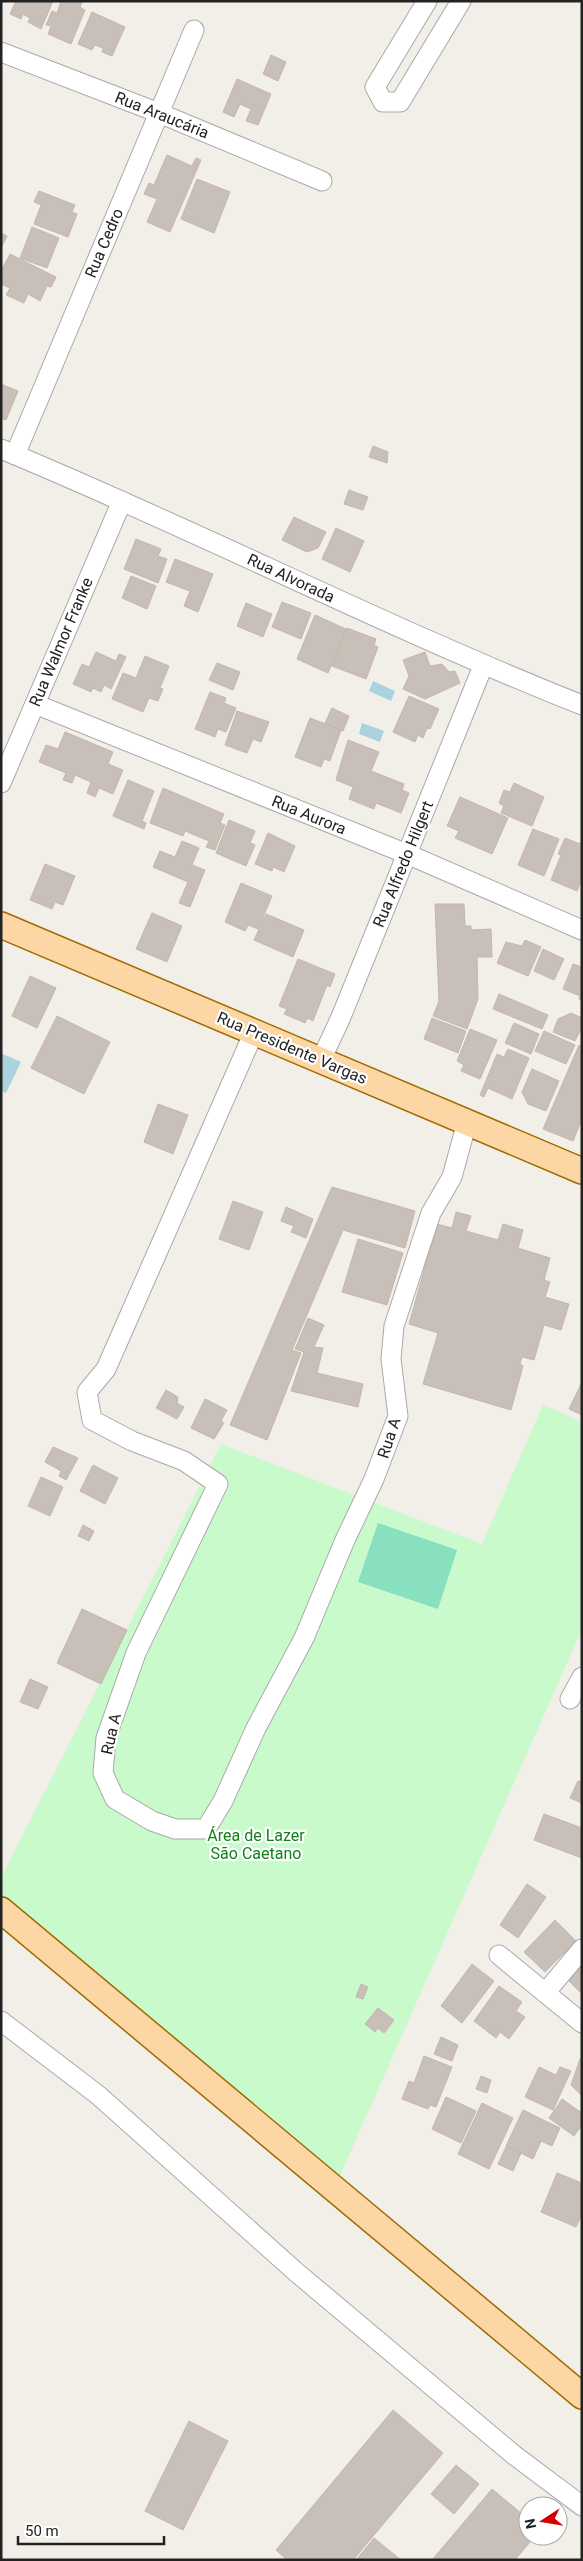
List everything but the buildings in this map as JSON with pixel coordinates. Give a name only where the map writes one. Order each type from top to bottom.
[{"type":"main road","name":"Rua Presidente Vargas","points":[[1,925],[582,1171]]},
{"type":"main road","points":[[1,1910],[582,2396]]},
{"type":"street","points":[[428,1],[456,9],[400,102],[383,102],[375,87],[428,1]]},
{"type":"street","name":"Rua Cedro","points":[[8,452],[194,30]]},
{"type":"street","name":"Rua Araucária","points":[[1,52],[159,113],[322,181]]},
{"type":"street","name":"Rua Alvorada","points":[[8,452],[122,501],[483,666],[582,705]]},
{"type":"street","name":"Rua Walmor Franke","points":[[1,784],[122,501]]},
{"type":"street","name":"Rua Alfredo Hilgert","points":[[321,1060],[341,1017],[483,666]]},
{"type":"street","name":"Rua Aurora","points":[[35,704],[407,854],[582,930]]},
{"type":"street","name":"Rua A","points":[[254,1032],[106,1369],[87,1392],[92,1420],[132,1441],[184,1461],[218,1484],[136,1653],[106,1738],[103,1773],[114,1799],[152,1821],[175,1829],[206,1829],[223,1801],[256,1728],[304,1638],[345,1540],[374,1479],[398,1416],[391,1359],[394,1326],[431,1213],[452,1177],[467,1122]]},
{"type":"street","points":[[570,1699],[582,1677]]},
{"type":"street","points":[[545,1993],[582,1949]]},
{"type":"street","points":[[500,1955],[582,2024]]},
{"type":"street","points":[[1,2021],[98,2096],[296,2272],[506,2449],[582,2506]]},
{"type":"green space","name":"Área de Lazer São Caetano","points":[[543,1405],[582,1422],[582,1629],[334,2189],[1,1910],[1,1878],[221,1444],[482,1544]]},
{"type":"green space","points":[[378,1523],[457,1550],[438,1609],[358,1582]]},
{"type":"water","points":[[373,681],[395,691],[391,701],[369,691]]},
{"type":"water","points":[[362,723],[384,731],[380,742],[359,734]]},
{"type":"water","points":[[1,1053],[21,1062],[6,1093],[1,1091]]}]
